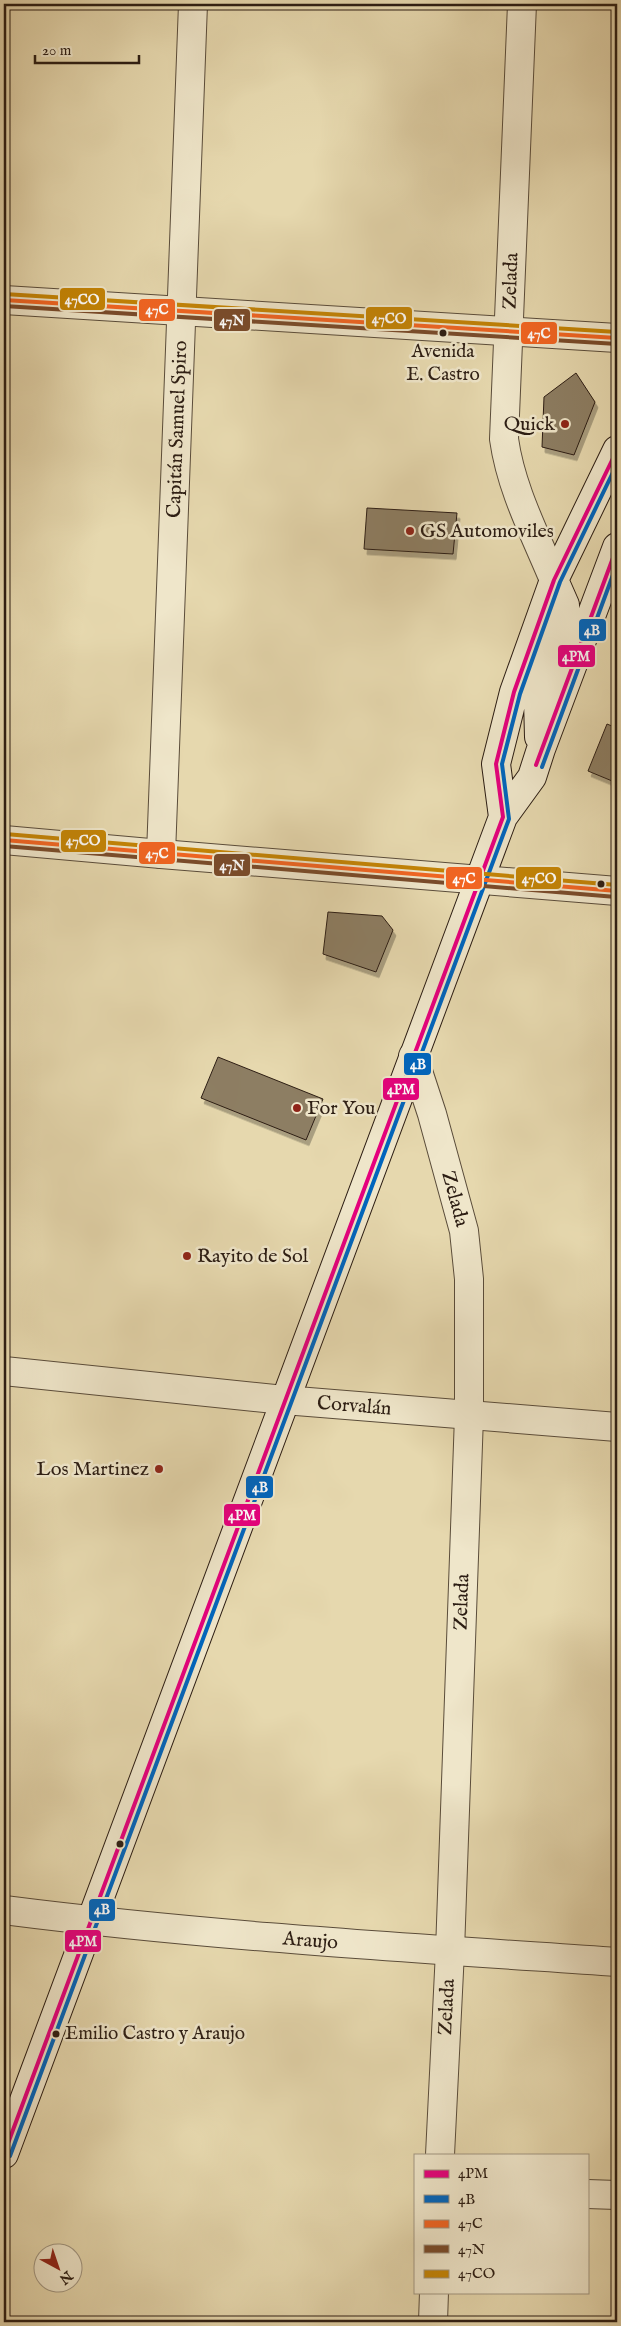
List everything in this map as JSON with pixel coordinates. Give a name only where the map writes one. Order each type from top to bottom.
[{"type":"street","name":"Capitán Samuel Spiro","points":[[161,854],[194,4]]},
{"type":"street","name":"Zelada","points":[[522,4],[504,439],[508,466],[565,605],[565,625],[538,699],[537,717],[540,749]]},
{"type":"street","points":[[4,300],[617,338]]},
{"type":"street","points":[[503,817],[496,764],[514,692],[554,580],[617,450]]},
{"type":"street","points":[[4,2154],[503,817],[532,777],[540,749],[617,547]]},
{"type":"street","points":[[4,840],[617,890]]},
{"type":"street","name":"Zelada","points":[[413,1056],[432,1114],[464,1231],[469,1279],[468,1416],[450,1951],[440,2154]]},
{"type":"street","name":"Corvalán","points":[[4,1371],[284,1400],[617,1427]]},
{"type":"street","name":"Araujo","points":[[4,1910],[92,1921],[450,1951],[617,1962]]},
{"type":"street","points":[[588,2194],[617,2195]]},
{"type":"street","points":[[433,2322],[434,2294]]},
{"type":"building","name":"Quick","points":[[576,373],[595,402],[574,455],[542,447],[544,397]]},
{"type":"building","name":"GS Automoviles","points":[[367,508],[457,513],[453,554],[364,549]]},
{"type":"building","points":[[607,724],[617,728],[617,783],[588,771]]},
{"type":"building","points":[[328,912],[382,916],[393,930],[376,972],[323,954]]},
{"type":"building","points":[[218,1057],[323,1099],[306,1140],[201,1098]]},
{"type":"transit line","name":"47CO","points":[[4,294],[617,332]]},
{"type":"transit line","name":"47C","points":[[4,300],[617,338]]},
{"type":"transit line","name":"47N","points":[[4,306],[617,344]]},
{"type":"transit line","name":"4PM","points":[[4,2154],[503,817],[496,764],[514,692],[554,580],[617,450]]},
{"type":"transit line","name":"4B","points":[[10,2156],[509,819],[502,764],[520,694],[560,582],[617,464]]},
{"type":"transit line","name":"4PM","points":[[536,765],[617,547]]},
{"type":"transit line","name":"4B","points":[[542,767],[617,564]]},
{"type":"transit line","name":"47CO","points":[[5,834],[617,885]]},
{"type":"transit line","name":"47C","points":[[4,840],[617,891]]},
{"type":"transit line","name":"47N","points":[[4,846],[616,897]]},
{"type":"place","name":"Avenida E. Castro","points":[[443,333]]},
{"type":"place","name":"Quick","points":[[565,424]]},
{"type":"place","name":"GS Automoviles","points":[[410,531]]},
{"type":"place","name":"For You","points":[[297,1108]]},
{"type":"place","name":"Rayito de Sol","points":[[187,1256]]},
{"type":"place","name":"Los Martinez","points":[[159,1469]]},
{"type":"place","name":"Emilio Castro y Araujo","points":[[56,2034]]}]
